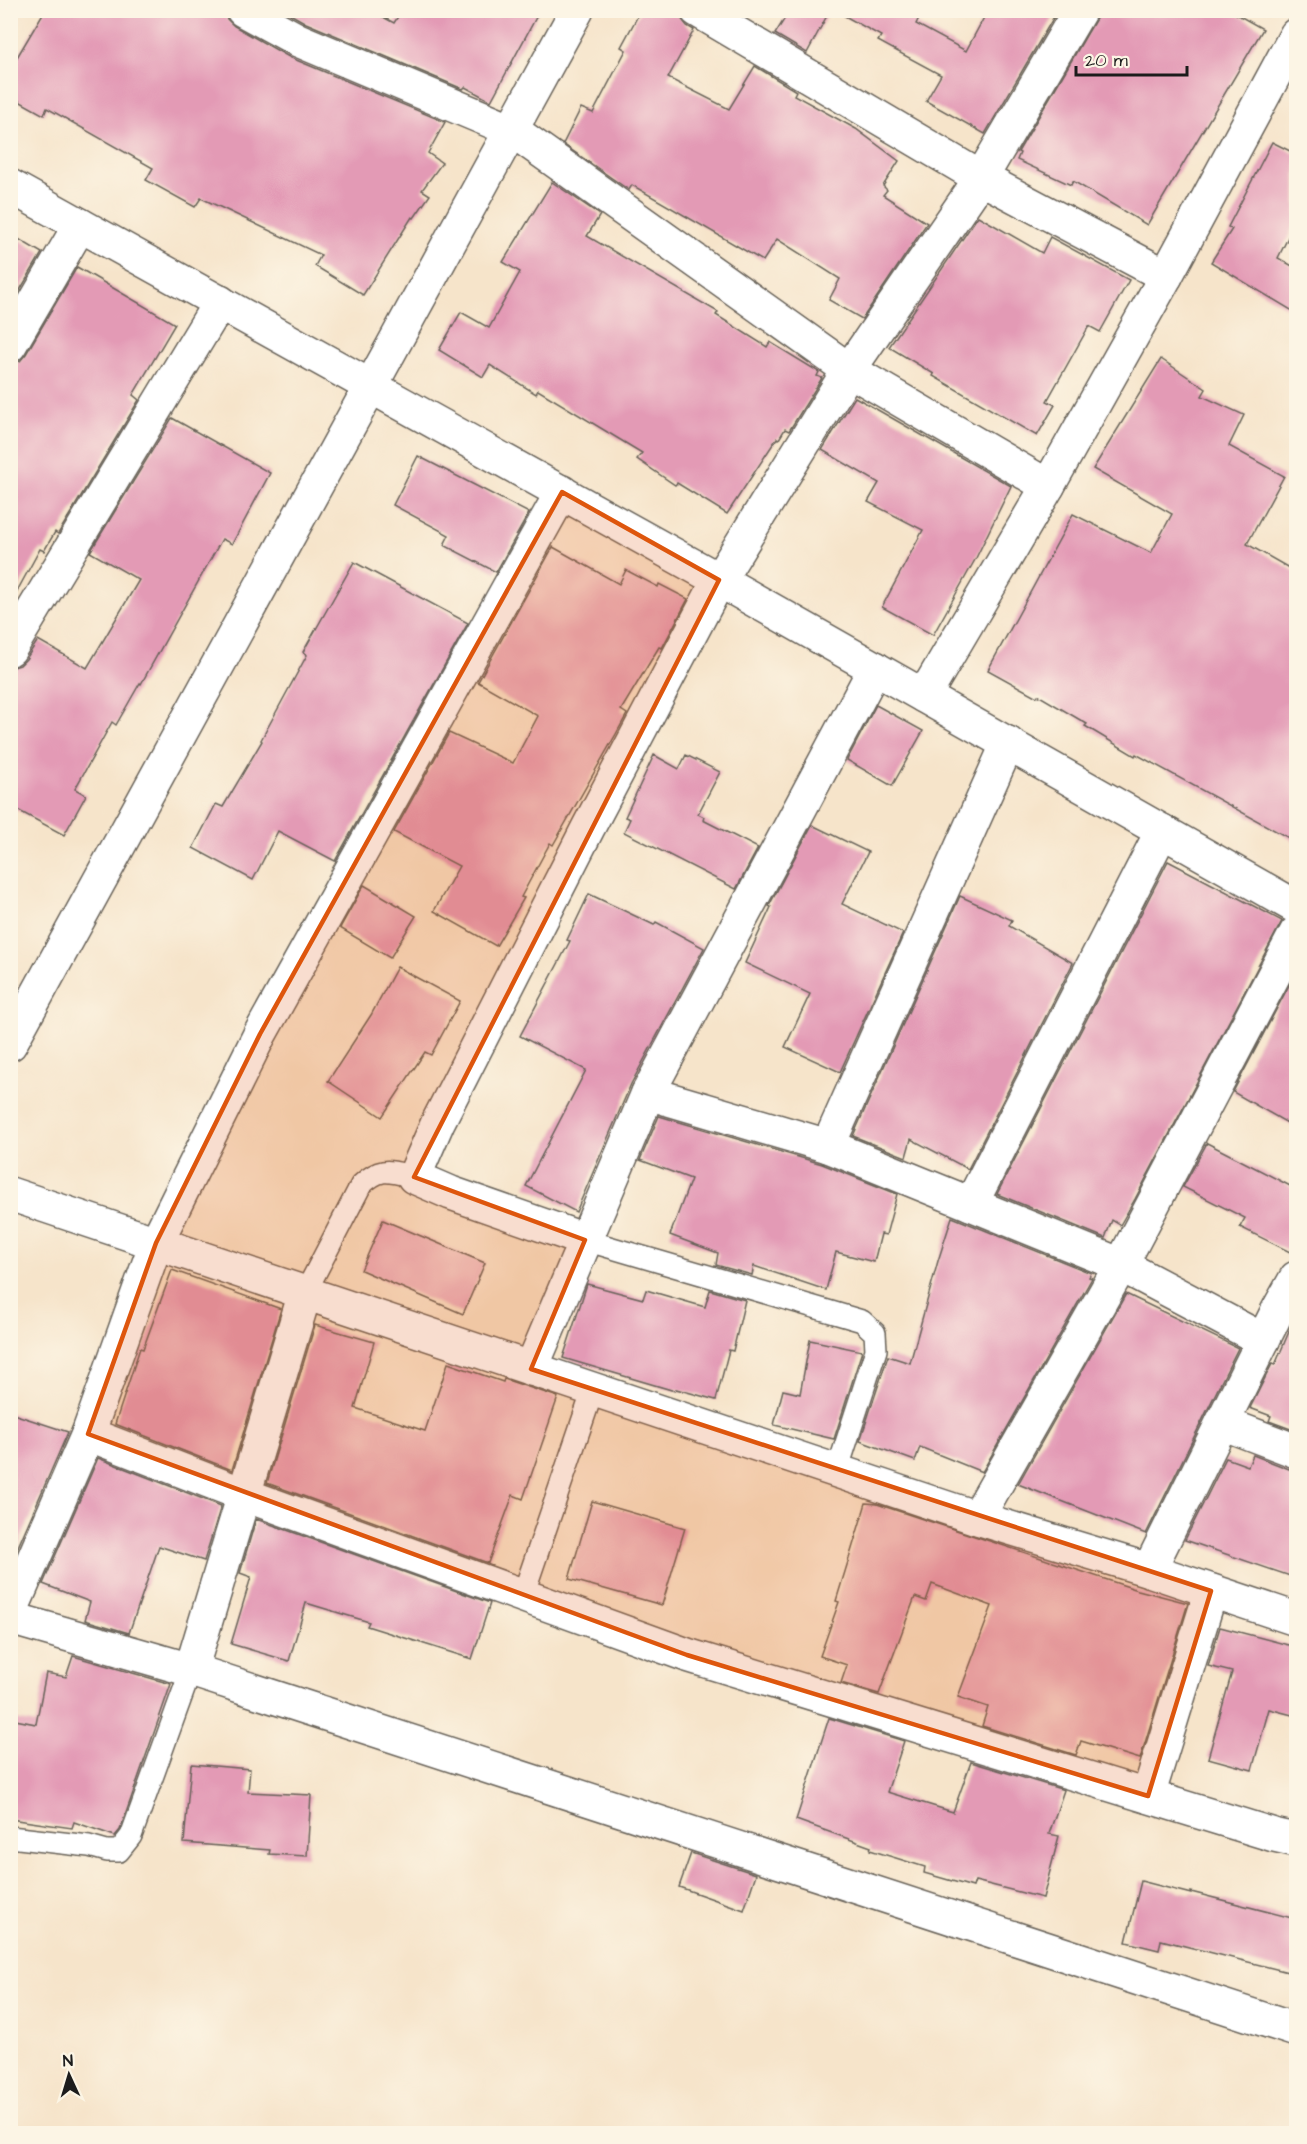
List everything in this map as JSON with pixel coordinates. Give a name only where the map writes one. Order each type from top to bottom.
[{"type":"street","points":[[243,10],[298,40],[512,130],[849,370],[1048,486]]},
{"type":"street","points":[[10,1044],[577,10]]},
{"type":"street","points":[[697,10],[981,178],[1166,276]]},
{"type":"street","points":[[585,1240],[451,1193],[414,1177],[438,1122],[719,580],[849,370],[981,178],[1080,10]]},
{"type":"street","points":[[924,696],[1048,486],[1166,276],[1296,34]]},
{"type":"street","points":[[10,186],[719,580],[1296,907]]},
{"type":"street","points":[[10,345],[80,225]]},
{"type":"street","points":[[10,649],[220,302]]},
{"type":"street","points":[[10,1613],[88,1434],[156,1243],[260,1034],[562,492]]},
{"type":"street","points":[[531,1369],[648,1093],[875,668]]},
{"type":"street","points":[[828,1146],[1008,743]]},
{"type":"street","points":[[971,1204],[1162,831]]},
{"type":"street","points":[[977,1518],[1121,1265],[1296,933]]},
{"type":"street","points":[[648,1093],[828,1146],[1121,1265],[1263,1340]]},
{"type":"street","points":[[10,1194],[977,1518],[1149,1570],[1296,1619]]},
{"type":"street","points":[[1149,1570],[1263,1340],[1287,1313],[1296,1278]]},
{"type":"street","points":[[191,1670],[305,1293]]},
{"type":"street","points":[[1222,1423],[1296,1451]]},
{"type":"street","points":[[88,1434],[245,1495],[687,1655],[1296,1840]]},
{"type":"street","points":[[1148,1796],[1211,1591]]},
{"type":"street","points":[[10,1618],[191,1670],[1296,2030]]},
{"type":"lane","points":[[305,1293],[361,1185],[373,1174],[387,1171],[414,1177]]},
{"type":"lane","points":[[585,1240],[862,1321],[875,1333],[876,1350],[837,1471]]},
{"type":"lane","points":[[523,1595],[593,1390]]},
{"type":"lane","points":[[10,1836],[119,1851],[131,1836],[191,1670]]},
{"type":"highlighted area","points":[[562,492],[719,580],[414,1177],[585,1240],[531,1369],[1211,1591],[1148,1796],[687,1655],[88,1434],[156,1243],[260,1034]]},
{"type":"building","points":[[45,10],[224,10],[227,19],[234,26],[289,57],[445,122],[428,153],[442,163],[422,190],[430,195],[414,218],[412,217],[363,295],[315,266],[321,255],[201,198],[195,207],[146,180],[153,168],[47,108],[44,115],[10,96],[10,69]]},
{"type":"building","points":[[283,10],[370,10],[394,23],[402,10],[540,10],[491,101],[465,87],[463,89],[306,23]]},
{"type":"building","points":[[641,10],[668,10],[694,30],[668,78],[729,109],[755,66],[796,91],[794,95],[856,129],[899,161],[883,186],[887,190],[883,195],[927,223],[862,319],[829,300],[840,279],[777,239],[763,261],[632,185],[629,190],[563,144],[581,108],[593,113],[626,50],[621,47]]},
{"type":"building","points":[[790,10],[830,10],[807,53],[775,34]]},
{"type":"building","points":[[834,10],[923,10],[916,24],[966,51],[988,10],[1047,10],[1055,15],[985,134],[926,101],[941,75],[878,41],[881,36]]},
{"type":"building","points":[[1101,10],[1229,10],[1263,29],[1147,225],[1073,181],[1071,185],[1017,160],[1020,153],[1018,152]]},
{"type":"building","points":[[1272,142],[1296,154],[1296,221],[1278,258],[1296,268],[1296,313],[1211,262],[1232,229],[1228,227]]},
{"type":"building","points":[[552,182],[600,215],[587,236],[718,312],[716,315],[767,347],[770,342],[819,372],[817,376],[822,378],[789,431],[785,429],[779,439],[777,438],[727,514],[677,483],[675,485],[637,459],[642,453],[538,390],[536,394],[490,365],[483,377],[439,350],[461,312],[489,328],[520,272],[503,262]]},
{"type":"building","points":[[978,216],[1042,253],[1050,237],[1129,280],[1100,332],[1089,326],[1047,401],[1055,405],[1037,436],[933,376],[934,374],[889,347]]},
{"type":"building","points":[[10,234],[42,253],[10,307]]},
{"type":"building","points":[[77,267],[175,324],[133,395],[139,400],[58,534],[55,532],[44,551],[40,549],[10,604],[10,364],[20,361],[26,354]]},
{"type":"building","points":[[1161,359],[1206,389],[1202,396],[1244,415],[1229,446],[1284,476],[1247,544],[1296,572],[1296,842],[1136,754],[1135,756],[1038,695],[1037,697],[988,670],[1073,514],[1151,553],[1172,514],[1093,469]]},
{"type":"building","points":[[855,397],[1011,486],[976,558],[933,635],[882,607],[923,530],[868,502],[879,483],[822,450]]},
{"type":"building","points":[[172,418],[270,473],[232,544],[222,539],[141,684],[116,725],[112,722],[75,789],[86,795],[64,835],[10,806],[10,668],[20,665],[26,659],[38,640],[87,668],[139,580],[90,552]]},
{"type":"building","points":[[418,456],[529,513],[496,572],[444,545],[449,535],[393,505]]},
{"type":"building","points":[[553,547],[619,584],[626,570],[658,587],[659,584],[688,599],[662,648],[659,647],[621,710],[627,714],[553,845],[550,843],[521,897],[524,898],[496,946],[434,911],[459,866],[394,832],[449,733],[513,763],[538,716],[478,682]]},
{"type":"building","points":[[354,562],[468,623],[335,861],[278,831],[253,880],[193,848],[216,804],[223,807],[262,741],[307,655],[303,652]]},
{"type":"building","points":[[876,705],[923,731],[892,786],[847,760]]},
{"type":"building","points":[[654,755],[679,769],[686,755],[720,772],[698,814],[704,817],[703,820],[758,848],[736,889],[624,832],[630,819],[625,817]]},
{"type":"building","points":[[812,825],[868,852],[842,904],[903,933],[840,1072],[785,1047],[810,994],[745,963],[771,907],[769,906]]},
{"type":"building","points":[[1168,861],[1282,921],[1135,1199],[1120,1225],[1112,1220],[1105,1238],[997,1194]]},
{"type":"building","points":[[364,885],[416,916],[390,958],[340,928]]},
{"type":"building","points":[[589,894],[654,925],[656,922],[704,948],[631,1084],[576,1212],[526,1186],[586,1070],[520,1036],[570,941],[567,940]]},
{"type":"building","points":[[960,896],[1012,920],[1009,926],[1073,963],[968,1169],[911,1139],[906,1157],[853,1136]]},
{"type":"building","points":[[397,967],[460,1001],[431,1055],[425,1052],[382,1117],[328,1081],[371,1015]]},
{"type":"building","points":[[1296,972],[1296,1128],[1233,1092]]},
{"type":"building","points":[[659,1116],[822,1164],[897,1194],[886,1235],[881,1234],[874,1262],[836,1252],[826,1290],[754,1266],[752,1275],[716,1265],[718,1253],[670,1235],[691,1179],[640,1160]]},
{"type":"building","points":[[1207,1143],[1296,1189],[1296,1255],[1240,1227],[1245,1218],[1183,1187]]},
{"type":"building","points":[[952,1217],[1091,1273],[1089,1277],[1092,1278],[982,1472],[920,1447],[915,1461],[860,1441],[888,1356],[910,1363]]},
{"type":"building","points":[[383,1220],[485,1263],[463,1314],[361,1270]]},
{"type":"building","points":[[172,1270],[281,1309],[232,1470],[115,1424],[140,1348],[143,1349]]},
{"type":"building","points":[[587,1284],[643,1299],[646,1290],[705,1307],[710,1290],[745,1300],[733,1351],[729,1350],[716,1400],[676,1389],[675,1391],[563,1358]]},
{"type":"building","points":[[1126,1294],[1238,1348],[1146,1534],[1018,1484]]},
{"type":"building","points":[[1296,1315],[1296,1431],[1269,1421],[1271,1416],[1250,1408],[1272,1364],[1275,1365]]},
{"type":"building","points":[[315,1325],[374,1342],[355,1408],[425,1431],[448,1363],[503,1382],[504,1379],[558,1397],[523,1499],[513,1495],[488,1563],[267,1483]]},
{"type":"building","points":[[810,1340],[862,1351],[834,1439],[774,1425],[783,1390],[800,1394]]},
{"type":"building","points":[[10,1413],[68,1432],[10,1565]]},
{"type":"building","points":[[1253,1455],[1289,1469],[1296,1469],[1296,1578],[1185,1540],[1226,1458],[1248,1466]]},
{"type":"building","points":[[98,1458],[221,1506],[204,1561],[159,1546],[129,1633],[85,1620],[90,1602],[43,1584]]},
{"type":"building","points":[[592,1501],[685,1528],[662,1605],[569,1579]]},
{"type":"building","points":[[866,1503],[877,1504],[1138,1590],[1188,1603],[1140,1759],[1081,1741],[1076,1755],[982,1726],[988,1707],[958,1697],[992,1606],[932,1584],[926,1601],[915,1597],[879,1694],[841,1683],[847,1665],[820,1656],[839,1602],[836,1601]]},
{"type":"building","points":[[256,1519],[490,1603],[472,1659],[367,1626],[369,1622],[306,1603],[289,1661],[231,1644],[251,1577],[240,1573]]},
{"type":"building","points":[[1220,1627],[1296,1647],[1296,1716],[1269,1709],[1252,1770],[1208,1758],[1232,1672],[1208,1666]]},
{"type":"building","points":[[73,1656],[171,1684],[120,1830],[115,1836],[74,1822],[72,1828],[10,1819],[10,1719],[36,1724],[46,1673],[66,1677]]},
{"type":"building","points":[[829,1718],[904,1741],[887,1792],[953,1812],[971,1762],[1064,1790],[1049,1834],[1059,1836],[1043,1898],[975,1881],[973,1887],[924,1873],[925,1867],[870,1850],[871,1847],[796,1820]]},
{"type":"building","points":[[191,1764],[250,1769],[248,1792],[311,1795],[307,1856],[269,1854],[270,1850],[184,1843]]},
{"type":"building","points":[[691,1853],[756,1874],[744,1910],[679,1887]]},
{"type":"building","points":[[1141,1881],[1296,1919],[1296,1974],[1161,1940],[1159,1950],[1126,1942]]}]
